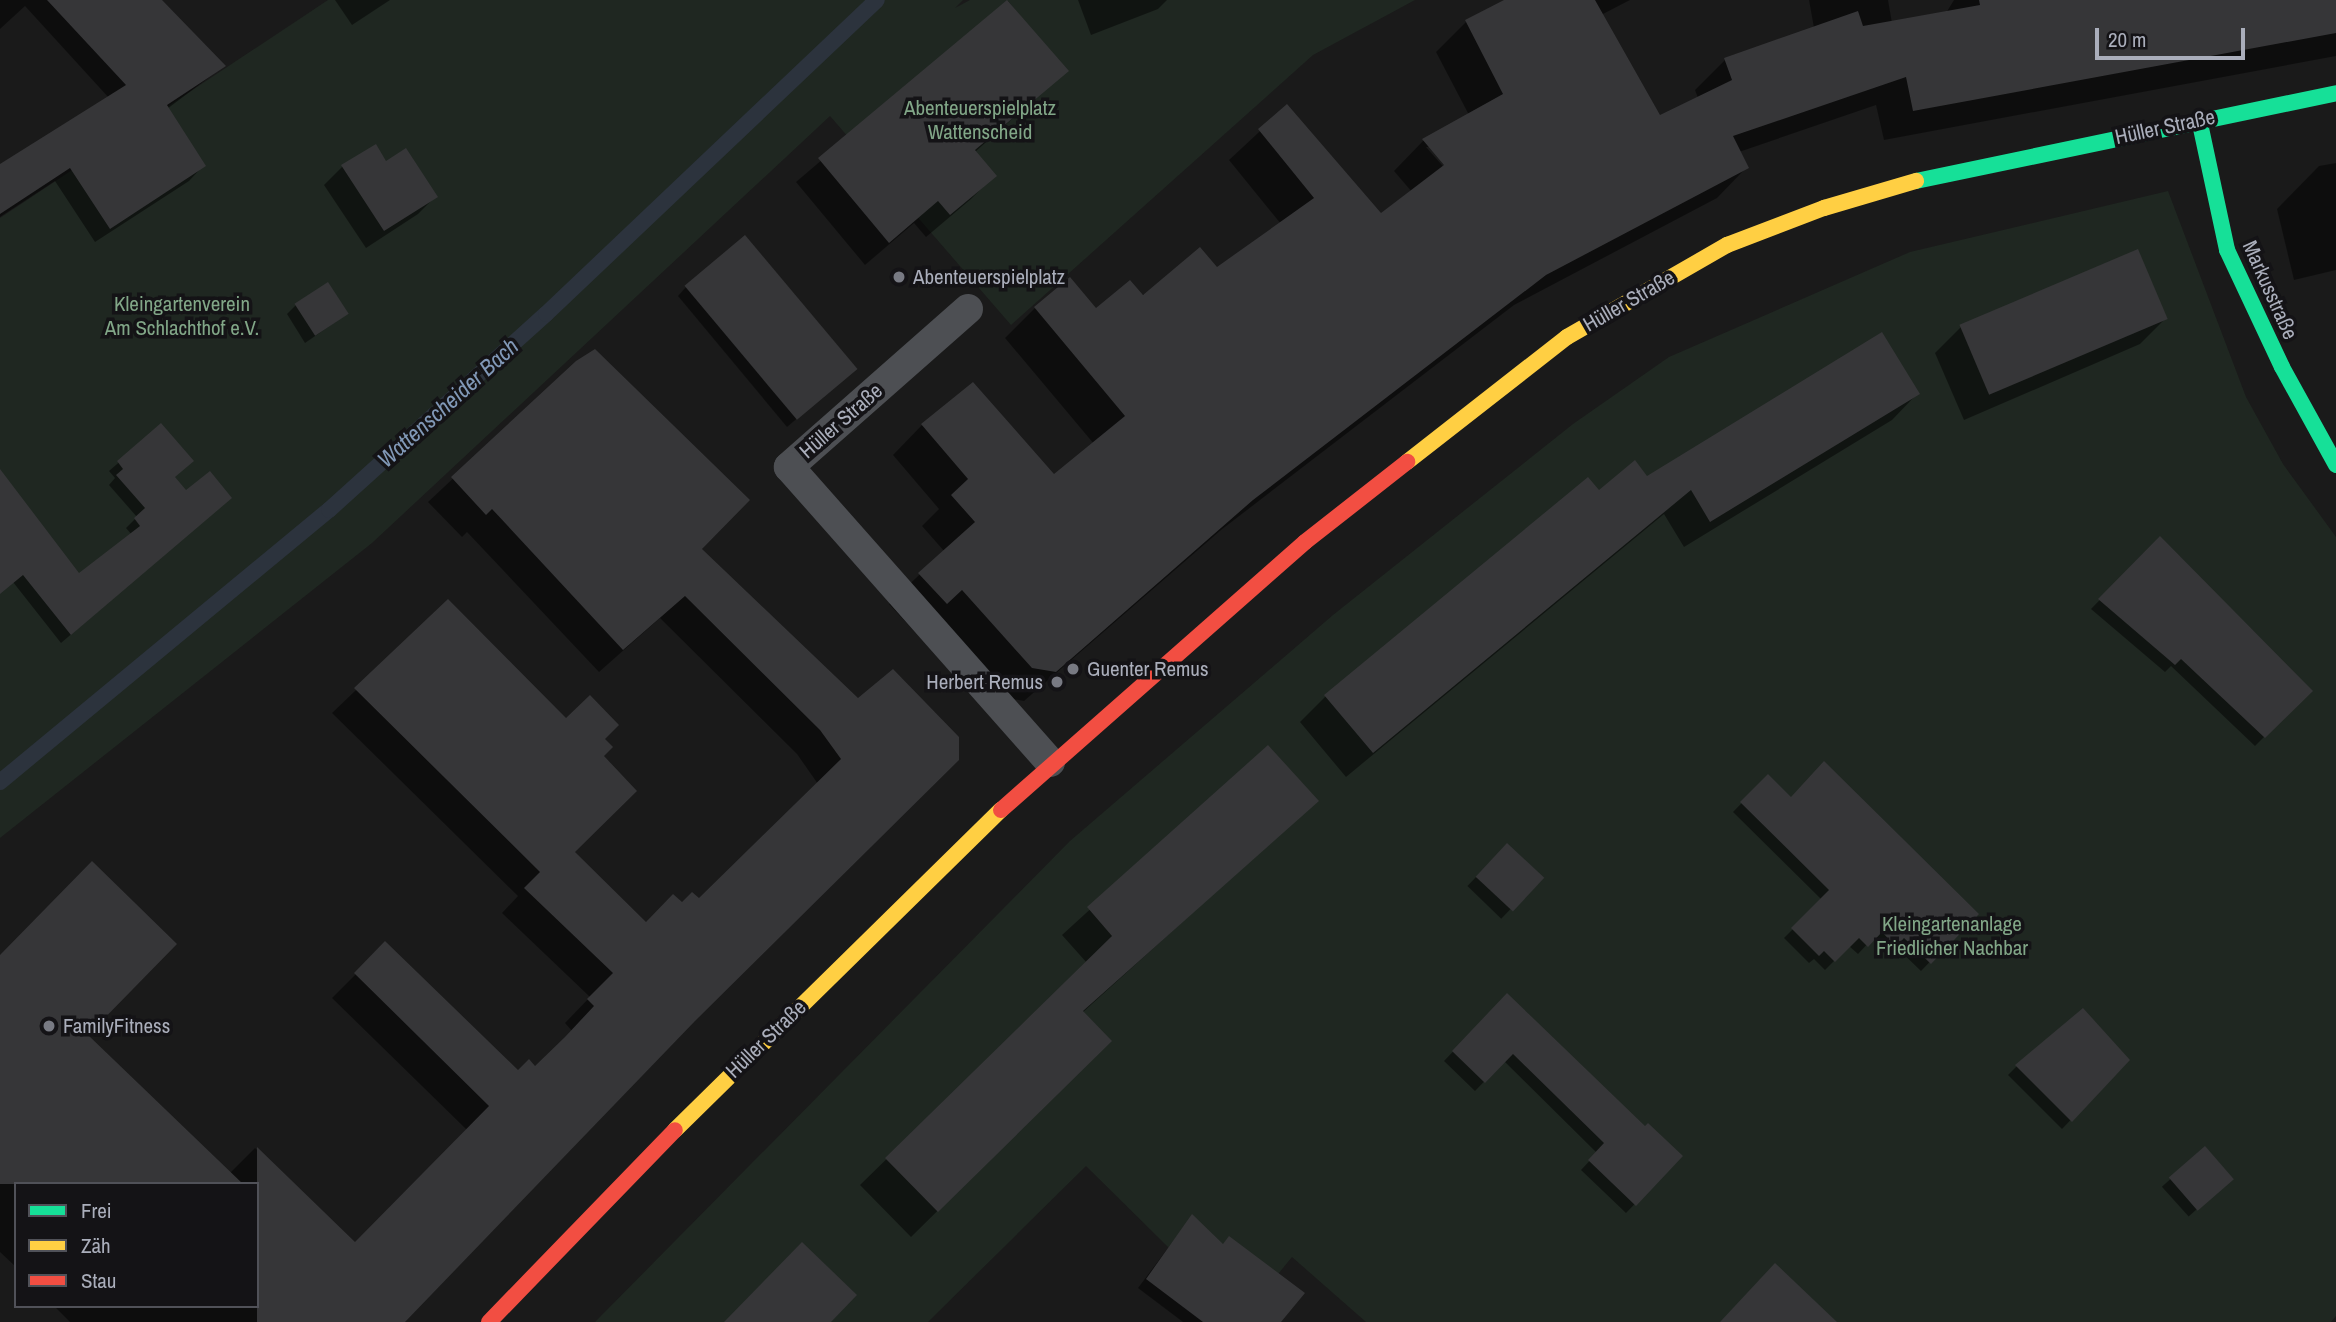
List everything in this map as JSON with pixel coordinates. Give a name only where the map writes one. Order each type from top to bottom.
[{"type":"street","name":"Hüller Straße","points":[[489,1322],[724,1080],[1050,762],[1305,542],[1567,337],[1727,246],[1824,208],[1923,178],[2199,119],[2336,93]]},
{"type":"street","name":"Markusstraße","points":[[2199,119],[2227,250],[2282,367],[2336,465]]},
{"type":"lane","name":"Hüller Straße","points":[[968,309],[789,467],[1050,762]]},
{"type":"green space","points":[[328,0],[963,0],[955,8],[970,0],[1415,0],[1313,55],[1011,325],[830,116],[372,543],[0,838],[0,218]]},
{"type":"green space","name":"Kleingartenanlage Friedlicher Nachbar","points":[[2168,191],[2246,397],[2283,464],[2336,537],[2336,1316],[2331,1322],[1366,1322],[1292,1257],[1252,1306],[1168,1247],[1086,1166],[928,1322],[595,1322],[1070,841],[1333,615],[1573,424],[1669,357],[1910,252]]},
{"type":"building","points":[[47,0],[162,0],[226,66],[167,105],[206,166],[110,229],[70,168],[0,214],[0,164],[126,85]]},
{"type":"building","points":[[1007,0],[1069,71],[975,150],[997,176],[950,215],[938,201],[889,243],[818,158]]},
{"type":"building","points":[[1504,0],[1595,0],[1660,115],[1732,80],[1724,58],[1858,11],[1863,26],[1980,5],[1979,0],[2336,0],[2336,33],[1913,111],[1906,77],[1733,136],[1749,168],[1546,275],[1253,500],[1056,672],[1032,668],[962,590],[947,604],[918,573],[975,522],[951,495],[968,479],[921,424],[973,382],[1054,474],[1125,416],[1034,307],[1070,277],[1096,308],[1130,280],[1143,295],[1200,247],[1217,267],[1314,198],[1258,129],[1287,104],[1381,213],[1444,165],[1422,139],[1503,94],[1465,20]]},
{"type":"building","points":[[376,144],[386,161],[406,148],[438,197],[384,231],[341,165]]},
{"type":"building","points":[[745,235],[857,369],[797,420],[684,286]]},
{"type":"building","points":[[2138,249],[2168,319],[1989,395],[1959,325]]},
{"type":"building","points":[[328,282],[349,314],[315,336],[294,304]]},
{"type":"building","points":[[1882,332],[1920,394],[1710,522],[1691,490],[1373,753],[1324,695],[1588,477],[1599,490],[1635,460],[1647,476]]},
{"type":"building","points":[[595,349],[750,500],[702,549],[858,698],[893,669],[959,737],[959,760],[695,1021],[405,1322],[257,1322],[257,1147],[355,1242],[489,1106],[354,973],[385,941],[518,1070],[529,1059],[535,1066],[565,1037],[594,1006],[587,999],[613,973],[524,888],[540,872],[354,688],[448,599],[566,718],[590,695],[619,725],[605,739],[613,747],[604,756],[637,791],[575,852],[646,922],[673,894],[682,902],[692,892],[699,898],[841,759],[820,730],[685,596],[623,650],[492,509],[486,515],[451,477],[576,361]]},
{"type":"building","points":[[161,423],[194,461],[175,477],[186,490],[210,471],[232,498],[71,635],[23,575],[0,594],[0,469],[79,573],[140,526],[134,518],[145,508],[116,475],[123,469],[117,461]]},
{"type":"building","points":[[2160,536],[2313,691],[2265,738],[2181,659],[2175,665],[2098,599]]},
{"type":"building","points":[[1268,745],[1319,801],[1083,1011],[1112,1041],[938,1212],[885,1158],[1112,936],[1087,907]]},
{"type":"building","points":[[1824,761],[1979,914],[1931,964],[1904,938],[1896,947],[1882,932],[1868,947],[1859,938],[1835,962],[1824,951],[1819,956],[1791,928],[1829,890],[1740,802],[1768,774],[1791,797]]},
{"type":"building","points":[[1507,843],[1544,878],[1513,911],[1476,877]]},
{"type":"building","points":[[92,861],[177,944],[88,1035],[241,1182],[0,1184],[0,955]]},
{"type":"building","points":[[1507,993],[1645,1126],[1648,1123],[1683,1156],[1636,1206],[1588,1160],[1604,1143],[1513,1054],[1485,1083],[1452,1051]]},
{"type":"building","points":[[2083,1008],[2130,1060],[2072,1122],[2015,1065]]},
{"type":"building","points":[[2205,1146],[2234,1179],[2198,1211],[2169,1177]]},
{"type":"building","points":[[1192,1214],[1223,1244],[1229,1236],[1305,1293],[1281,1322],[1203,1322],[1146,1279]]},
{"type":"building","points":[[802,1242],[857,1295],[831,1322],[724,1322]]},
{"type":"building","points":[[1775,1263],[1837,1322],[1720,1322]]},
{"type":"waterway","name":"Wattenscheider Bach","points":[[0,782],[329,510],[546,314],[877,0]]},
{"type":"traffic: fast","points":[[1916,181],[2336,93]]},
{"type":"traffic: fast","points":[[2199,119],[2227,250],[2282,367],[2336,465]]},
{"type":"traffic: slow","points":[[1407,462],[1567,337],[1727,245],[1824,208],[1916,181]]},
{"type":"traffic: slow","points":[[675,1130],[1001,810]]},
{"type":"traffic: jam","points":[[1001,810],[1305,542],[1407,462]]},
{"type":"traffic: jam","points":[[489,1322],[675,1130]]},
{"type":"place","name":"Abenteuerspielplatz","points":[[899,277]]},
{"type":"place","name":"Guenter Remus","points":[[1073,669]]},
{"type":"place","name":"Herbert Remus","points":[[1057,682]]},
{"type":"place","name":"FamilyFitness","points":[[49,1026]]},
{"type":"park label","name":"Abenteuerspielplatz Wattenscheid","points":[[980,120]]},
{"type":"park label","name":"Kleingartenverein Am Schlachthof e.V.","points":[[182,316]]}]
